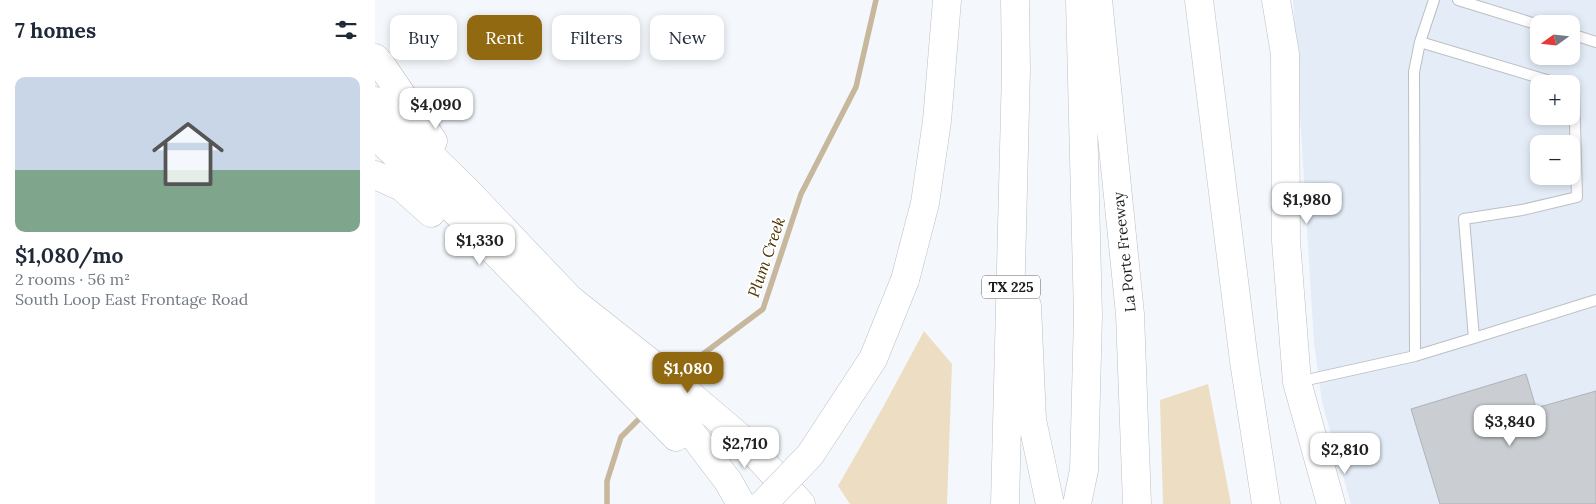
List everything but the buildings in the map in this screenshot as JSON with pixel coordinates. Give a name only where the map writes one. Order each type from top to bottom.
[{"type":"main road","points":[[763,504],[810,455],[873,359],[905,280],[925,203],[937,121],[947,0]]},
{"type":"main road","name":"TX 225","points":[[1005,504],[1016,70],[1015,0]]},
{"type":"main road","points":[[1077,504],[1084,470],[1088,315],[1080,0]]},
{"type":"main road","name":"La Porte Freeway","points":[[1098,0],[1130,314],[1137,504]]},
{"type":"main road","points":[[1199,0],[1244,362],[1266,504]]},
{"type":"main road","points":[[1276,0],[1285,54],[1286,241],[1297,382],[1331,504]]},
{"type":"main road","points":[[375,58],[467,190]]},
{"type":"main road","points":[[1016,70],[1032,420],[1050,504]]},
{"type":"main road","points":[[375,101],[467,190],[628,363],[662,394],[705,464],[721,504]]},
{"type":"main road","points":[[375,135],[452,208],[540,297]]},
{"type":"main road","points":[[375,175],[402,187],[495,268],[540,297],[628,363],[728,428],[742,439],[801,504]]},
{"type":"main road","points":[[705,464],[728,481],[741,504]]},
{"type":"lane","points":[[1415,356],[1414,72],[1420,42],[1434,0]]},
{"type":"lane","points":[[1459,0],[1530,21]]},
{"type":"lane","points":[[1580,37],[1596,42]]},
{"type":"lane","points":[[1420,42],[1530,75]]},
{"type":"lane","points":[[1473,338],[1464,219],[1522,210],[1577,197],[1575,125]]},
{"type":"lane","points":[[1297,382],[1415,356],[1596,300]]},
{"type":"shaded area","points":[[1293,0],[1596,0],[1596,504],[1351,504],[1322,402],[1314,343]]},
{"type":"shaded area","points":[[924,331],[952,364],[947,504],[850,504],[838,486]]},
{"type":"shaded area","points":[[1208,384],[1231,504],[1163,504],[1160,400]]},
{"type":"waterway","name":"Plum Creek","points":[[679,378],[703,354],[763,309],[801,194],[856,87],[876,0]]},
{"type":"waterway","name":"Plum Creek","points":[[607,504],[607,481],[621,437],[643,415]]}]
